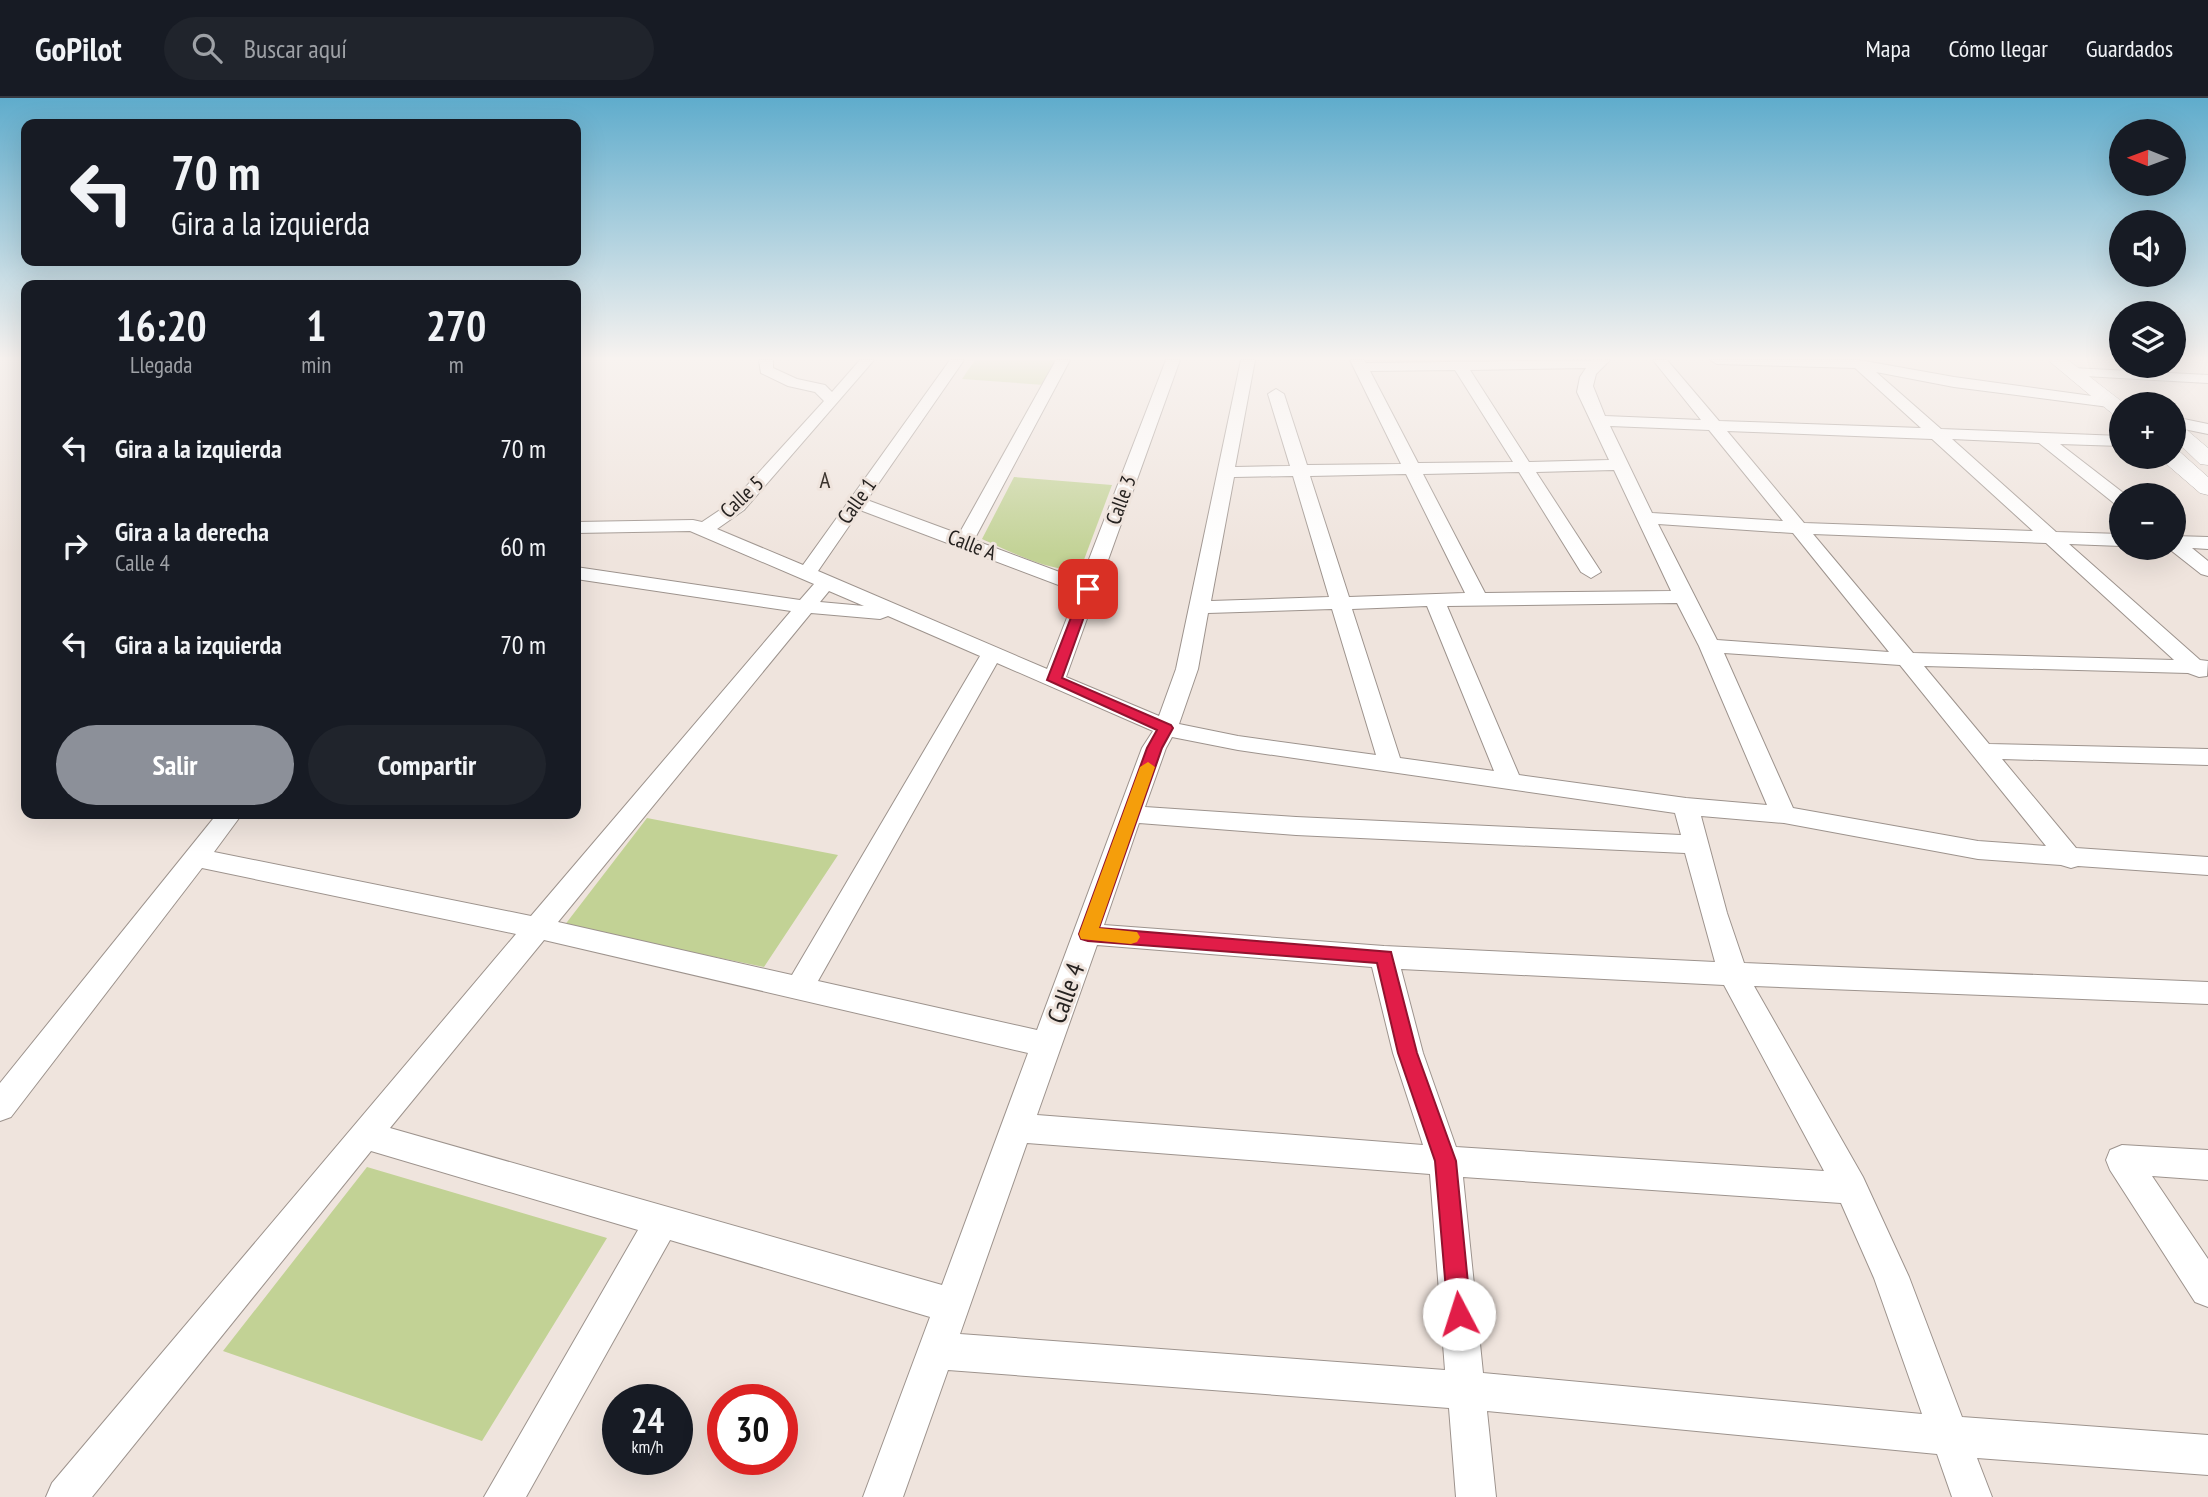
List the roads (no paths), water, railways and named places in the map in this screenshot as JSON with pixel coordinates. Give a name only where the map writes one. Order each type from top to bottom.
[{"type":"street","name":"Calle 5","points":[[704,530],[738,506],[811,425]]},
{"type":"street","name":"Calle 1","points":[[66,1497],[805,607],[816,578],[856,502],[911,425]]},
{"type":"street","points":[[964,542],[1027,425]]},
{"type":"street","name":"Calle 3","points":[[1054,680],[1149,425]]},
{"type":"street","name":"Calle 4","points":[[883,1497],[1154,748],[1166,728],[1187,668],[1235,425]]},
{"type":"street","points":[[1285,425],[1390,763]]},
{"type":"street","points":[[1390,425],[1478,599]]},
{"type":"street","points":[[1499,425],[1591,572]]},
{"type":"street","points":[[1602,425],[1710,646],[1784,815]]},
{"type":"street","points":[[1714,425],[2071,859]]},
{"type":"street","points":[[1721,425],[2109,441]]},
{"type":"street","points":[[1927,425],[2204,671]]},
{"type":"street","points":[[2190,425],[2208,429]]},
{"type":"street","points":[[2043,438],[2109,490]]},
{"type":"street","points":[[2186,439],[2208,458]]},
{"type":"street","points":[[1226,472],[1620,464]]},
{"type":"street","points":[[2186,469],[2208,488]]},
{"type":"street","name":"Calle A","points":[[856,502],[1088,589]]},
{"type":"street","points":[[1646,519],[1799,528],[2109,539]]},
{"type":"street","points":[[581,528],[693,525],[1166,728],[1238,743],[1686,806],[1784,815],[1978,850],[2071,859],[2208,866]]},
{"type":"street","points":[[2186,542],[2208,543]]},
{"type":"street","points":[[2186,552],[2208,570]]},
{"type":"street","points":[[581,574],[805,607],[901,615]]},
{"type":"street","points":[[1199,607],[1478,599],[1684,597]]},
{"type":"street","points":[[1435,601],[1510,780]]},
{"type":"street","points":[[1710,646],[1907,659],[2204,671]]},
{"type":"street","points":[[799,988],[992,654]]},
{"type":"street","points":[[1983,751],[2208,757]]},
{"type":"street","points":[[1686,806],[1733,974],[1851,1188],[1891,1277],[1972,1497]]},
{"type":"street","points":[[1131,814],[1297,826],[1696,845]]},
{"type":"street","points":[[0,1107],[226,819]]},
{"type":"street","points":[[196,858],[537,928],[1047,1045]]},
{"type":"street","points":[[1088,934],[1384,957],[2208,993]]},
{"type":"street","points":[[1384,957],[1408,1053],[1445,1161],[1476,1497]]},
{"type":"street","points":[[1017,1128],[1445,1161],[1851,1188]]},
{"type":"street","points":[[364,1135],[953,1306]]},
{"type":"street","points":[[2208,1165],[2122,1160],[2208,1290]]},
{"type":"street","points":[[504,1497],[662,1220]]},
{"type":"street","points":[[936,1351],[1466,1390],[1950,1436],[2208,1455]]},
{"type":"district","name":"A","points":[[826,480]]}]
